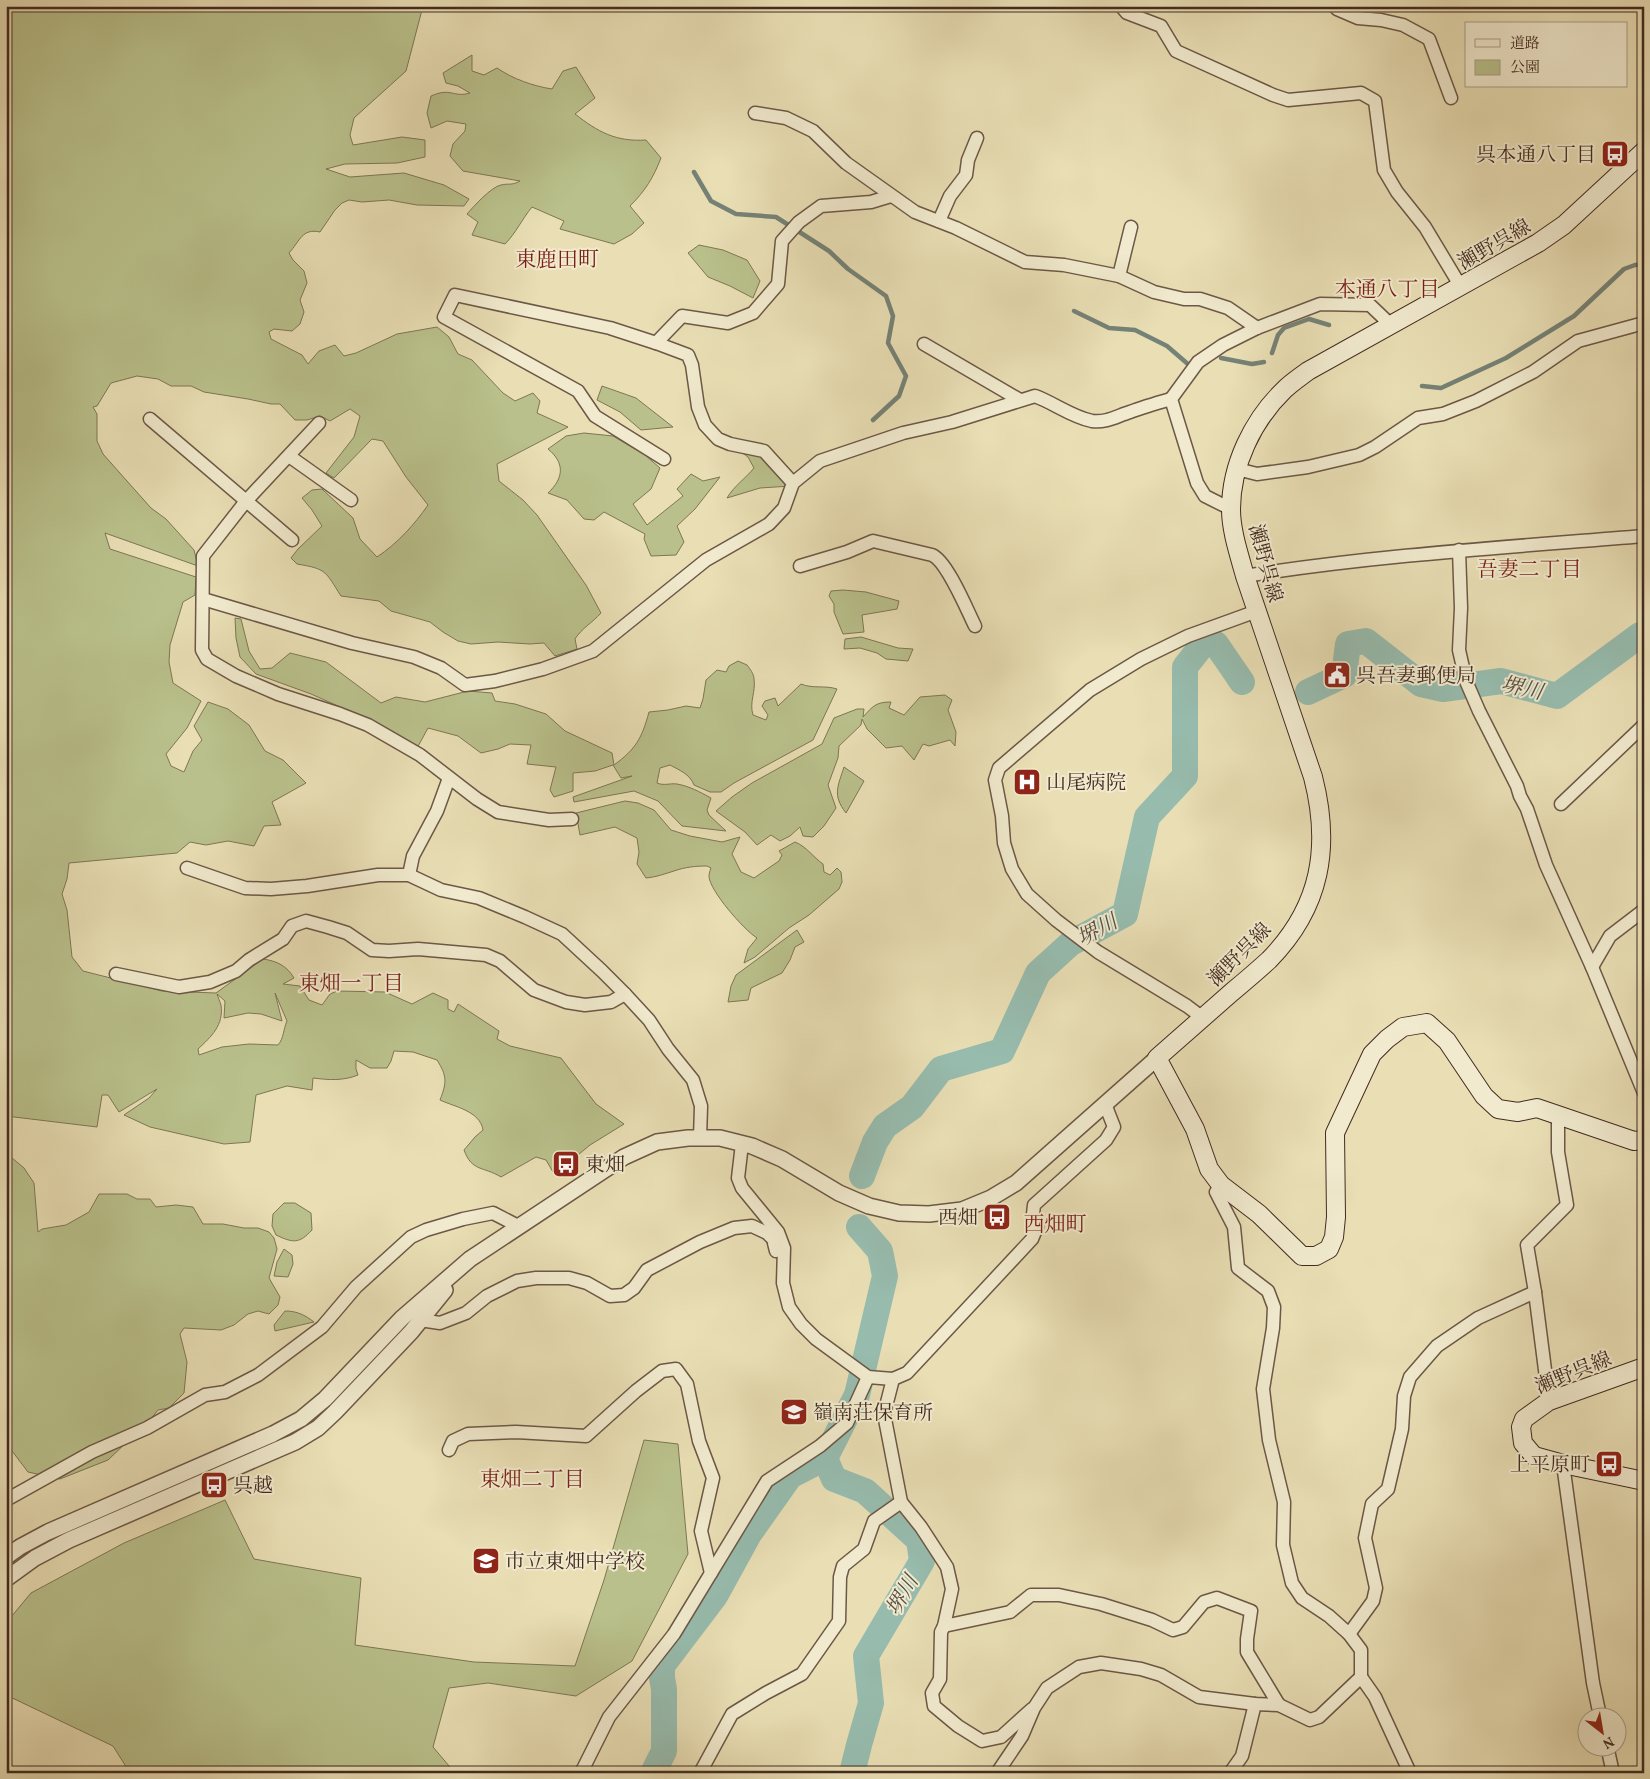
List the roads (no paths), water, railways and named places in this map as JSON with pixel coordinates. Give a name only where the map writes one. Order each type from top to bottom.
[{"type":"main road","name":"瀬野呉線","points":[[1157,1058],[1269,959],[1295,927],[1311,897],[1319,866],[1322,838],[1319,802],[1313,777],[1245,576],[1236,543],[1231,510],[1233,488],[1237,469],[1248,440],[1263,414],[1284,389],[1308,371],[1392,326],[1538,243],[1564,226],[1644,151]]},
{"type":"main road","points":[[1157,1058],[1195,1129],[1210,1169],[1221,1185],[1258,1214],[1302,1256],[1316,1256],[1329,1249],[1334,1237],[1336,1218],[1335,1133],[1372,1054],[1387,1039],[1404,1027],[1427,1023],[1447,1041],[1484,1096],[1498,1109],[1518,1112],[1537,1108],[1634,1141],[1644,1140]]},
{"type":"main road","name":"瀬野呉線","points":[[1644,1367],[1549,1401],[1524,1419],[1521,1427],[1523,1443],[1534,1456],[1644,1481]]},
{"type":"street","points":[[1121,6],[1128,14],[1161,26],[1176,51],[1273,95],[1288,100],[1361,93],[1375,100],[1384,170],[1397,192],[1424,227],[1460,287]]},
{"type":"street","points":[[1335,6],[1337,10],[1358,18],[1381,20],[1403,25],[1429,39],[1451,98]]},
{"type":"street","points":[[755,113],[786,118],[812,131],[846,163],[915,212],[939,221],[1026,262],[1064,265],[1119,276],[1154,292],[1184,299],[1200,299],[1228,308],[1257,328]]},
{"type":"street","points":[[939,221],[950,196],[966,175],[968,160],[977,138]]},
{"type":"street","points":[[656,343],[682,316],[728,323],[753,313],[778,284],[782,240],[799,222],[821,206],[871,202],[891,196]]},
{"type":"street","points":[[1119,276],[1131,227]]},
{"type":"street","points":[[664,460],[595,416],[578,391],[444,318],[455,295],[610,328],[688,355],[692,364],[698,408],[705,425],[718,439],[730,444],[764,450],[794,483]]},
{"type":"street","points":[[203,599],[352,643],[414,657],[440,668],[465,685],[544,669],[593,651],[706,560],[769,524],[784,508],[794,483],[820,460],[903,433],[952,422],[1035,396],[1075,415],[1093,421],[1108,421],[1130,411],[1171,399],[1198,362],[1223,345],[1257,328],[1320,304],[1370,305],[1392,326]]},
{"type":"street","points":[[1237,469],[1258,474],[1266,473],[1308,467],[1368,451],[1418,418],[1443,414],[1476,401],[1533,372],[1578,341],[1644,323]]},
{"type":"street","points":[[924,344],[1020,400]]},
{"type":"street","points":[[1171,399],[1196,483],[1205,496],[1231,510]]},
{"type":"street","points":[[150,419],[292,540]]},
{"type":"street","points":[[319,423],[246,501],[204,556],[202,650],[207,659],[236,676],[278,694],[368,725],[420,756],[477,799],[498,812],[549,820],[572,818]]},
{"type":"street","points":[[289,456],[351,500]]},
{"type":"street","points":[[1245,576],[1316,564],[1459,550],[1644,536]]},
{"type":"street","points":[[800,566],[847,552],[873,541],[932,554],[938,557],[953,581],[975,626]]},
{"type":"street","points":[[1459,550],[1461,608],[1459,650],[1466,681],[1517,786],[1520,796],[1528,809],[1546,865],[1592,967],[1644,1093]]},
{"type":"street","points":[[1202,1018],[1187,1006],[1098,952],[1056,920],[1027,894],[1012,869],[1004,843],[996,780],[1000,768],[1090,690],[1141,659],[1188,636],[1257,611]]},
{"type":"street","points":[[1561,804],[1644,725]]},
{"type":"street","points":[[409,875],[413,856],[436,811],[449,778]]},
{"type":"street","points":[[187,868],[245,888],[271,889],[308,886],[378,875],[409,875],[441,890],[479,898],[562,934],[602,971],[649,1020],[668,1049],[693,1080],[701,1106],[700,1138]]},
{"type":"street","points":[[1592,967],[1610,936],[1644,910]]},
{"type":"street","points":[[116,974],[179,987],[210,982],[236,971],[249,960],[283,939],[292,926],[306,921],[347,933],[372,950],[389,952],[418,948],[486,955],[500,962],[534,990],[566,1002],[585,1005],[612,1002],[625,994]]},
{"type":"street","points":[[6,1557],[48,1532],[273,1434],[301,1419],[325,1399],[402,1318],[470,1260],[518,1226],[624,1157],[657,1142],[720,1138],[782,1159],[839,1193],[869,1206],[899,1213],[929,1214],[962,1210],[991,1198],[1016,1183],[1157,1058]]},
{"type":"street","points":[[742,1144],[738,1178],[742,1188],[778,1232],[784,1248],[783,1283],[789,1307],[801,1324],[816,1339],[868,1376],[894,1379],[907,1373],[1032,1238],[1037,1227],[1033,1214],[1034,1205],[1106,1140],[1114,1127],[1105,1104]]},
{"type":"street","points":[[1549,1401],[1527,1245],[1567,1205],[1558,1152],[1558,1116]]},
{"type":"street","points":[[1221,1185],[1216,1192],[1234,1227],[1238,1268],[1268,1291],[1274,1307],[1273,1328],[1263,1389],[1269,1440],[1284,1502],[1283,1545],[1292,1583],[1302,1598],[1329,1616],[1349,1634],[1361,1650],[1361,1677],[1375,1697],[1410,1773]]},
{"type":"street","points":[[6,1500],[92,1452],[147,1428],[205,1395],[226,1392],[258,1375],[322,1327],[356,1287],[411,1237],[426,1230],[463,1219],[493,1213],[518,1226]]},
{"type":"street","points":[[420,1320],[440,1323],[466,1313],[487,1296],[517,1281],[536,1278],[569,1278],[587,1283],[610,1296],[624,1295],[634,1288],[647,1270],[700,1242],[734,1228],[752,1226],[767,1233],[773,1239],[779,1268],[783,1270]]},
{"type":"street","points":[[6,1579],[35,1558],[69,1540],[296,1442],[318,1428],[420,1320],[470,1260]]},
{"type":"street","points":[[1349,1634],[1374,1601],[1376,1588],[1364,1538],[1372,1504],[1388,1489],[1402,1429],[1404,1396],[1410,1377],[1437,1346],[1478,1318],[1535,1292]]},
{"type":"street","points":[[449,1450],[453,1441],[468,1434],[516,1432],[586,1436],[636,1390],[662,1371],[676,1369],[687,1384],[699,1441],[713,1478],[701,1531],[711,1573]]},
{"type":"street","points":[[581,1773],[609,1717],[674,1634],[766,1481],[820,1446],[847,1423],[868,1376]]},
{"type":"street","points":[[894,1379],[884,1414],[900,1502],[921,1527],[947,1567],[952,1588],[941,1632],[940,1679],[932,1693],[934,1706],[958,1726],[982,1741],[1001,1737],[1034,1708]]},
{"type":"street","points":[[1563,1464],[1593,1683],[1598,1706]]},
{"type":"street","points":[[702,1772],[732,1714],[802,1674],[839,1621],[840,1577],[843,1566],[864,1549],[874,1521],[900,1502]]},
{"type":"street","points":[[944,1626],[1010,1612],[1031,1595],[1059,1595],[1101,1604],[1152,1620],[1173,1630],[1183,1626],[1204,1602],[1216,1598],[1250,1611],[1247,1652],[1279,1705]]},
{"type":"street","points":[[997,1773],[1022,1736],[1034,1708],[1047,1688],[1080,1668],[1101,1663],[1141,1669],[1162,1676],[1199,1698],[1279,1705],[1310,1720],[1319,1717],[1361,1677]]},
{"type":"street","points":[[1230,1773],[1242,1756],[1255,1704]]},
{"type":"street","points":[[1609,1756],[1613,1773]]},
{"type":"waterway","points":[[694,172],[711,201],[736,214],[776,217],[829,251],[848,269],[886,296],[893,316],[888,343],[906,376],[899,396],[873,420]]},
{"type":"waterway","points":[[1422,386],[1441,388],[1506,358],[1574,316],[1624,269],[1644,264]]},
{"type":"waterway","points":[[1074,311],[1109,328],[1135,330],[1167,346],[1189,365]]},
{"type":"waterway","points":[[1272,353],[1278,335],[1284,328],[1309,319],[1329,325]]},
{"type":"waterway","points":[[1221,358],[1252,364],[1264,362]]},
{"type":"waterway","name":"堺川","points":[[1308,692],[1344,675],[1348,644],[1366,641],[1421,684],[1443,689],[1501,681],[1557,696],[1640,635],[1644,634]]},
{"type":"waterway","name":"堺川","points":[[862,1176],[875,1142],[885,1126],[912,1107],[941,1069],[1002,1051],[1038,973],[1071,943],[1125,914],[1147,817],[1185,776],[1185,667],[1207,639],[1216,644],[1242,682]]},
{"type":"waterway","name":"堺川","points":[[852,1773],[871,1703],[866,1656],[922,1561],[919,1540],[865,1491],[834,1479],[825,1458],[857,1395],[885,1276],[880,1251],[859,1227]]},
{"type":"waterway","name":"堺川","points":[[653,1773],[664,1751],[662,1666],[715,1596],[749,1534],[790,1476],[825,1458]]},
{"type":"place","name":"呉本通八丁目","points":[[1615,154]]},
{"type":"place","name":"呉吾妻郵便局","points":[[1337,675]]},
{"type":"place","name":"山尾病院","points":[[1027,782]]},
{"type":"place","name":"東畑","points":[[566,1164]]},
{"type":"place","name":"西畑","points":[[997,1217]]},
{"type":"place","name":"嶺南荘保育所","points":[[794,1412]]},
{"type":"place","name":"上平原町","points":[[1609,1464]]},
{"type":"place","name":"呉越","points":[[214,1485]]},
{"type":"place","name":"市立東畑中学校","points":[[486,1561]]},
{"type":"district","name":"東鹿田町","points":[[557,259]]},
{"type":"district","name":"本通八丁目","points":[[1387,289]]},
{"type":"district","name":"吾妻二丁目","points":[[1529,569]]},
{"type":"district","name":"東畑一丁目","points":[[351,983]]},
{"type":"district","name":"西畑町","points":[[1055,1224]]},
{"type":"district","name":"東畑二丁目","points":[[532,1479]]}]
